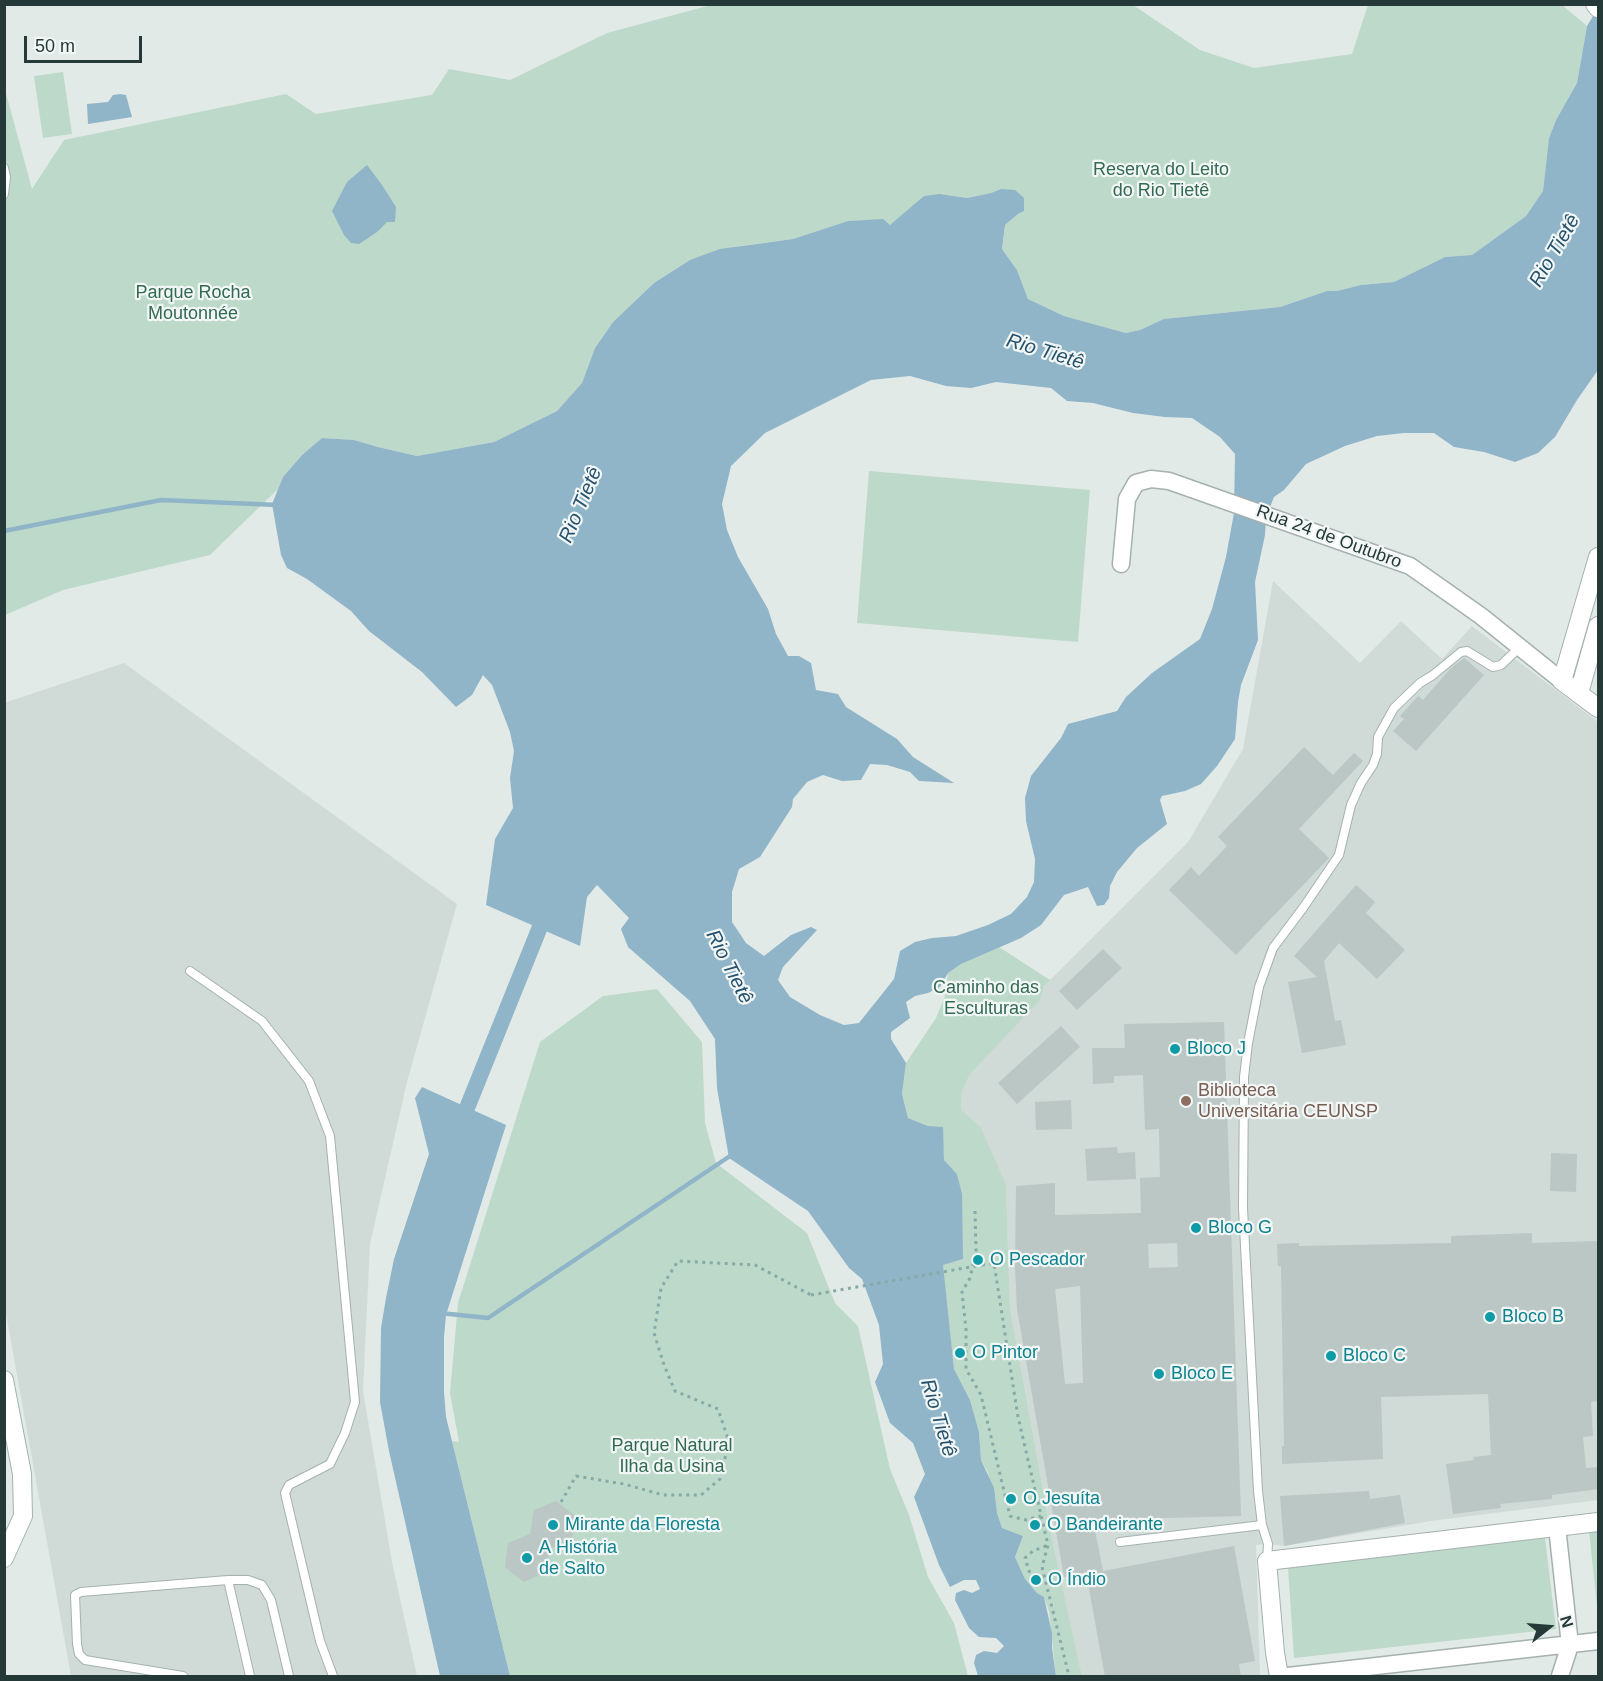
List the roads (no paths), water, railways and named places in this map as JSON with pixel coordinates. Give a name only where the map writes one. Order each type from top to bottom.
[{"type":"street","points":[[1595,4],[1599,8]]},
{"type":"street","name":"Rua 24 de Outubro","points":[[1121,564],[1127,499],[1136,483],[1151,479],[1168,481],[1410,566],[1481,616],[1599,708]]},
{"type":"street","points":[[1562,681],[1599,557]]},
{"type":"street","points":[[1578,693],[1599,626]]},
{"type":"street","points":[[4,1380],[22,1474],[23,1516],[4,1558]]},
{"type":"street","points":[[1279,1677],[1267,1561],[1599,1522]]},
{"type":"street","points":[[1557,1527],[1570,1644],[1560,1677]]},
{"type":"street","points":[[1288,1677],[1599,1641]]},
{"type":"lane","points":[[4,194],[5,174]]},
{"type":"lane","points":[[1267,1561],[1268,1544],[1262,1525],[1258,1480],[1243,1208],[1244,1077],[1259,987],[1273,948],[1339,855],[1351,805],[1361,783],[1373,765],[1377,754],[1378,737],[1394,708],[1420,683],[1461,652],[1467,651],[1492,667],[1502,665],[1520,647]]},
{"type":"lane","points":[[190,971],[262,1021],[309,1081],[330,1136],[356,1402],[330,1464],[289,1485],[285,1493],[320,1641],[333,1677]]},
{"type":"lane","points":[[1120,1542],[1262,1525]]},
{"type":"lane","points":[[183,1677],[84,1660],[79,1654],[77,1644],[75,1595],[81,1592],[228,1580],[248,1580],[262,1585],[271,1600],[289,1677]]},
{"type":"lane","points":[[228,1580],[250,1677]]},
{"type":"water","name":"Rio Tietê","points":[[1598,8],[1598,370],[1555,437],[1538,453],[1515,462],[1484,452],[1454,447],[1434,433],[1404,433],[1377,436],[1345,446],[1306,464],[1284,490],[1274,497],[1266,517],[1265,535],[1255,582],[1258,640],[1241,685],[1235,739],[1217,766],[1201,784],[1185,791],[1162,796],[1160,800],[1167,824],[1137,848],[1117,872],[1110,886],[1109,898],[1104,905],[1097,906],[1088,887],[1064,895],[1041,925],[1021,938],[961,964],[948,973],[940,987],[915,996],[906,1002],[910,1018],[891,1032],[891,1039],[906,1063],[902,1094],[908,1118],[928,1126],[943,1127],[944,1160],[957,1174],[962,1194],[963,1259],[943,1265],[954,1369],[970,1400],[979,1432],[981,1460],[994,1488],[997,1513],[1002,1528],[1023,1536],[1015,1557],[1025,1579],[1037,1593],[1044,1597],[1052,1633],[1056,1676],[978,1676],[974,1663],[976,1655],[984,1651],[997,1653],[1004,1646],[996,1638],[979,1637],[969,1628],[955,1600],[956,1593],[964,1590],[972,1593],[980,1589],[976,1580],[964,1580],[950,1587],[939,1565],[914,1497],[925,1474],[913,1443],[890,1423],[875,1382],[883,1364],[879,1325],[862,1279],[849,1268],[808,1211],[729,1158],[717,1088],[715,1039],[690,1001],[628,947],[621,929],[629,918],[597,885],[587,897],[580,946],[486,905],[495,839],[513,808],[510,778],[514,751],[510,732],[492,685],[483,675],[472,695],[456,707],[422,672],[369,631],[351,611],[307,579],[287,568],[281,555],[272,504],[283,477],[302,455],[322,438],[354,440],[417,456],[494,442],[557,411],[582,383],[595,348],[613,322],[654,283],[690,260],[720,249],[793,239],[848,221],[883,219],[890,225],[924,196],[940,194],[967,198],[1001,189],[1015,190],[1024,198],[1024,211],[1005,225],[1002,249],[1017,270],[1028,299],[1064,316],[1126,333],[1140,330],[1164,319],[1280,307],[1327,291],[1394,282],[1445,257],[1472,255],[1526,216],[1543,191],[1549,138],[1556,120],[1577,83],[1587,26]],"holes":[[[910,376],[946,386],[971,388],[996,382],[1051,388],[1067,401],[1093,403],[1133,413],[1192,418],[1220,437],[1235,454],[1234,513],[1226,557],[1212,609],[1200,639],[1152,673],[1126,697],[1117,711],[1068,724],[1061,738],[1031,776],[1025,798],[1026,821],[1035,859],[1034,882],[1027,897],[1011,914],[988,925],[956,936],[915,942],[900,951],[894,979],[859,1023],[844,1025],[820,1015],[790,997],[778,980],[783,967],[817,930],[811,927],[791,935],[764,956],[746,943],[732,922],[732,892],[739,869],[760,857],[792,807],[793,799],[807,782],[823,775],[842,781],[861,780],[870,764],[887,765],[910,772],[919,781],[954,783],[913,757],[897,739],[846,707],[838,694],[816,690],[811,663],[799,656],[788,656],[776,634],[768,609],[738,557],[727,530],[722,504],[731,466],[765,433],[871,380]]]},
{"type":"water","points":[[113,95],[126,95],[132,117],[88,124],[87,104],[108,102]]},
{"type":"water","points":[[367,165],[396,207],[395,222],[387,222],[359,244],[351,243],[344,235],[332,211],[347,182]]},
{"type":"water","points":[[422,1087],[506,1125],[446,1315],[444,1392],[446,1417],[510,1676],[440,1676],[380,1402],[381,1328],[386,1298],[394,1259],[429,1154],[415,1098]]},
{"type":"waterway","points":[[4,531],[161,500],[278,505]]},
{"type":"waterway","points":[[464,1130],[467,1108],[548,907]]},
{"type":"waterway","points":[[440,1313],[488,1318],[733,1154]]},
{"type":"place","name":"Bloco J","points":[[1175,1049]]},
{"type":"place","name":"Biblioteca Universitária CEUNSP","points":[[1186,1101]]},
{"type":"place","name":"Bloco G","points":[[1196,1228]]},
{"type":"place","name":"O Pescador","points":[[978,1260]]},
{"type":"place","name":"Bloco B","points":[[1490,1317]]},
{"type":"place","name":"O Pintor","points":[[960,1353]]},
{"type":"place","name":"Bloco C","points":[[1331,1356]]},
{"type":"place","name":"Bloco E","points":[[1159,1374]]},
{"type":"place","name":"O Jesuíta","points":[[1011,1499]]},
{"type":"place","name":"Mirante da Floresta","points":[[553,1525]]},
{"type":"place","name":"O Bandeirante","points":[[1035,1525]]},
{"type":"place","name":"A História de Salto","points":[[527,1558]]},
{"type":"place","name":"O Índio","points":[[1036,1580]]},
{"type":"park label","name":"Reserva do Leito do Rio Tietê","points":[[1161,180]]},
{"type":"park label","name":"Parque Rocha Moutonnée","points":[[193,303]]},
{"type":"park label","name":"Caminho das Esculturas","points":[[986,998]]},
{"type":"park label","name":"Parque Natural Ilha da Usina","points":[[672,1456]]}]
